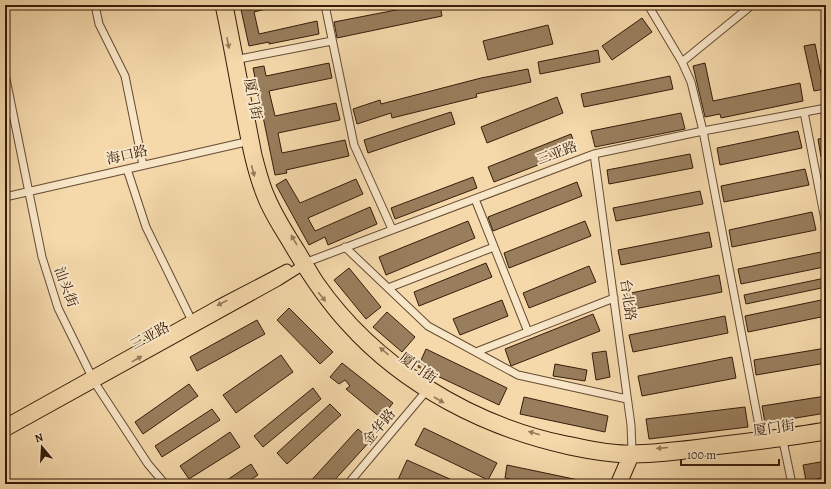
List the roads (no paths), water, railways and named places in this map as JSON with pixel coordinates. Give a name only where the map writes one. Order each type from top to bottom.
[{"type":"main road","name":"厦门街","points":[[220,5],[235,60]]},
{"type":"main road","name":"厦门街","points":[[228,5],[235,60],[250,141],[270,196],[302,264],[320,282],[350,319],[367,336],[428,389],[516,428],[573,442],[631,453],[699,452],[784,437],[826,427]]},
{"type":"main road","name":"三亚路","points":[[5,424],[93,379],[302,264]]},
{"type":"main road","name":"三亚路","points":[[5,432],[93,379]]},
{"type":"main road","name":"厦门街","points":[[631,453],[761,436],[784,437],[826,435]]},
{"type":"main road","name":"台北路","points":[[615,484],[631,453]]},
{"type":"main road","name":"台北路","points":[[622,484],[631,453]]},
{"type":"street","points":[[95,5],[99,24],[125,76],[144,165]]},
{"type":"street","points":[[325,5],[354,145],[392,229]]},
{"type":"street","points":[[648,5],[682,62],[692,82],[703,131],[761,436]]},
{"type":"street","points":[[682,62],[752,5]]},
{"type":"street","points":[[235,60],[332,41]]},
{"type":"street","name":"汕头街","points":[[5,74],[42,257],[58,308],[93,379],[148,464],[165,484]]},
{"type":"street","name":"三亚路","points":[[302,264],[594,154],[703,131],[826,108]]},
{"type":"street","points":[[804,112],[826,225]]},
{"type":"street","name":"海口路","points":[[5,196],[250,141]]},
{"type":"street","name":"台北路","points":[[594,154],[628,399],[631,425],[631,453]]},
{"type":"street","points":[[127,169],[146,227],[193,324]]},
{"type":"street","points":[[475,199],[528,332]]},
{"type":"street","points":[[345,247],[428,326],[518,375],[628,399]]},
{"type":"street","points":[[388,288],[494,247]]},
{"type":"street","points":[[476,352],[614,298]]},
{"type":"street","name":"金华路","points":[[348,484],[428,389]]},
{"type":"street","points":[[784,437],[792,484]]}]
